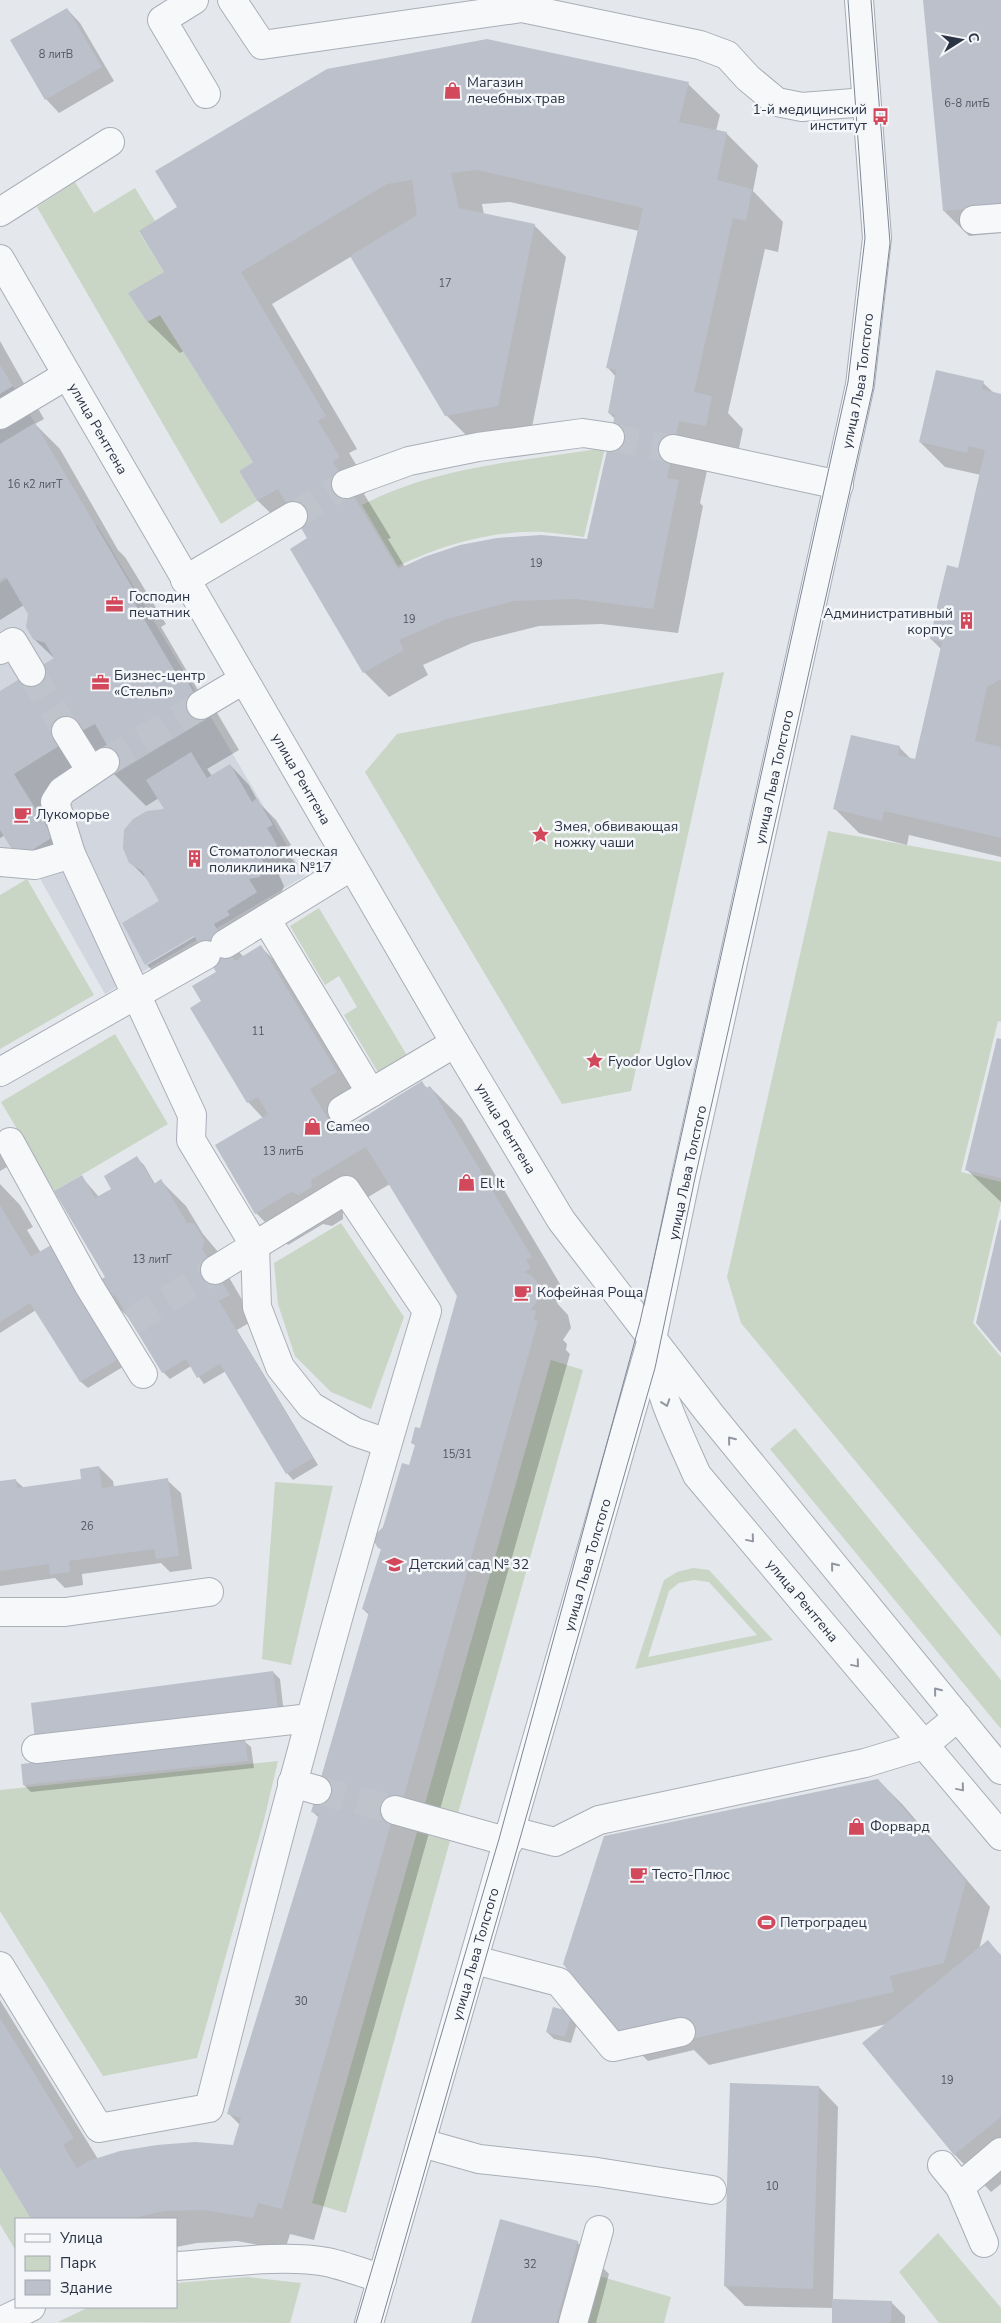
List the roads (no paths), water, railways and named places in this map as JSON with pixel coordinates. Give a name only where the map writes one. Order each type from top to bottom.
[{"type":"street","points":[[194,0],[162,20],[206,94]]},
{"type":"street","points":[[232,0],[262,45],[522,8],[700,44],[727,55],[748,78],[777,102],[802,107],[866,102]]},
{"type":"street","name":"улица Льва Толстого","points":[[369,2323],[475,1960],[652,1339],[688,1166],[839,485],[860,385],[877,238],[859,0]]},
{"type":"street","points":[[0,212],[110,142]]},
{"type":"street","points":[[974,220],[1001,218]]},
{"type":"street","name":"улица Рентгена","points":[[0,260],[455,1043],[561,1220],[710,1414],[1001,1770]]},
{"type":"street","points":[[0,415],[67,375]]},
{"type":"street","points":[[346,484],[409,461],[478,447],[583,433],[610,437]]},
{"type":"street","points":[[673,449],[839,485]]},
{"type":"street","points":[[185,580],[293,516]]},
{"type":"street","points":[[0,650],[13,642],[30,672]]},
{"type":"street","points":[[200,705],[243,680]]},
{"type":"street","points":[[66,731],[98,767],[62,791],[55,802],[71,854],[192,1115],[191,1140],[255,1246],[257,1307],[280,1367],[311,1406],[355,1432],[387,1443]]},
{"type":"street","points":[[0,862],[35,865],[71,854]]},
{"type":"street","points":[[0,1072],[215,949],[352,866]]},
{"type":"street","points":[[266,918],[371,1093]]},
{"type":"street","points":[[342,1110],[455,1043]]},
{"type":"street","points":[[3,1138],[124,1326],[143,1374]]},
{"type":"street","points":[[0,1966],[99,2128],[209,2108],[305,1786],[310,1718],[387,1443],[427,1311],[346,1190],[215,1270]]},
{"type":"street","name":"улица Рентгена","points":[[652,1339],[658,1376],[669,1410],[697,1475],[1001,1836]]},
{"type":"street","points":[[0,1612],[65,1612],[210,1592]]},
{"type":"street","points":[[395,1810],[510,1836],[555,1842],[598,1820],[865,1763],[924,1745],[958,1717]]},
{"type":"street","points":[[36,1749],[310,1718]]},
{"type":"street","points":[[475,1960],[558,1982],[612,2047],[681,2032]]},
{"type":"street","points":[[422,2144],[479,2159],[597,2172],[712,2190]]},
{"type":"street","points":[[960,2188],[1001,2152]]},
{"type":"street","points":[[942,2165],[960,2188],[984,2243]]},
{"type":"street","points":[[573,2323],[600,2230]]},
{"type":"street","points":[[178,2266],[246,2261],[306,2260],[327,2262],[382,2279]]},
{"type":"street","points":[[5,2317],[28,2308]]},
{"type":"tunnel","points":[[610,437],[673,449]]},
{"type":"tunnel","points":[[293,516],[346,484]]},
{"type":"tunnel","points":[[31,672],[66,731]]},
{"type":"tunnel","points":[[105,762],[201,705]]},
{"type":"tunnel","points":[[131,1322],[215,1270]]},
{"type":"tunnel","points":[[317,1790],[395,1810]]},
{"type":"tram line","points":[[356,2323],[499,1839],[640,1322],[848,382],[865,238],[848,0]]},
{"type":"tram line","points":[[381,2323],[655,1368],[695,1178],[873,388],[890,243],[871,0]]},
{"type":"place","name":"Магазин лечебных трав","points":[[453,90]]},
{"type":"place","name":"1-й медицинский институт","points":[[881,117]]},
{"type":"place","name":"Господин печатник","points":[[115,604]]},
{"type":"place","name":"Административный корпус","points":[[967,621]]},
{"type":"place","name":"Бизнес-центр «Стельп»","points":[[100,683]]},
{"type":"place","name":"Лукоморье","points":[[22,814]]},
{"type":"place","name":"Змея, обвивающая ножку чаши","points":[[540,834]]},
{"type":"place","name":"Стоматологическая поликлиника №17","points":[[195,859]]},
{"type":"place","name":"Fyodor Uglov","points":[[594,1061]]},
{"type":"place","name":"Cameo","points":[[312,1126]]},
{"type":"place","name":"El It","points":[[466,1183]]},
{"type":"place","name":"Кофейная Роща","points":[[523,1292]]},
{"type":"place","name":"Детский сад № 32","points":[[395,1564]]},
{"type":"place","name":"Форвард","points":[[856,1826]]},
{"type":"place","name":"Тесто-Плюс","points":[[638,1874]]},
{"type":"place","name":"Петроградец","points":[[766,1922]]}]
